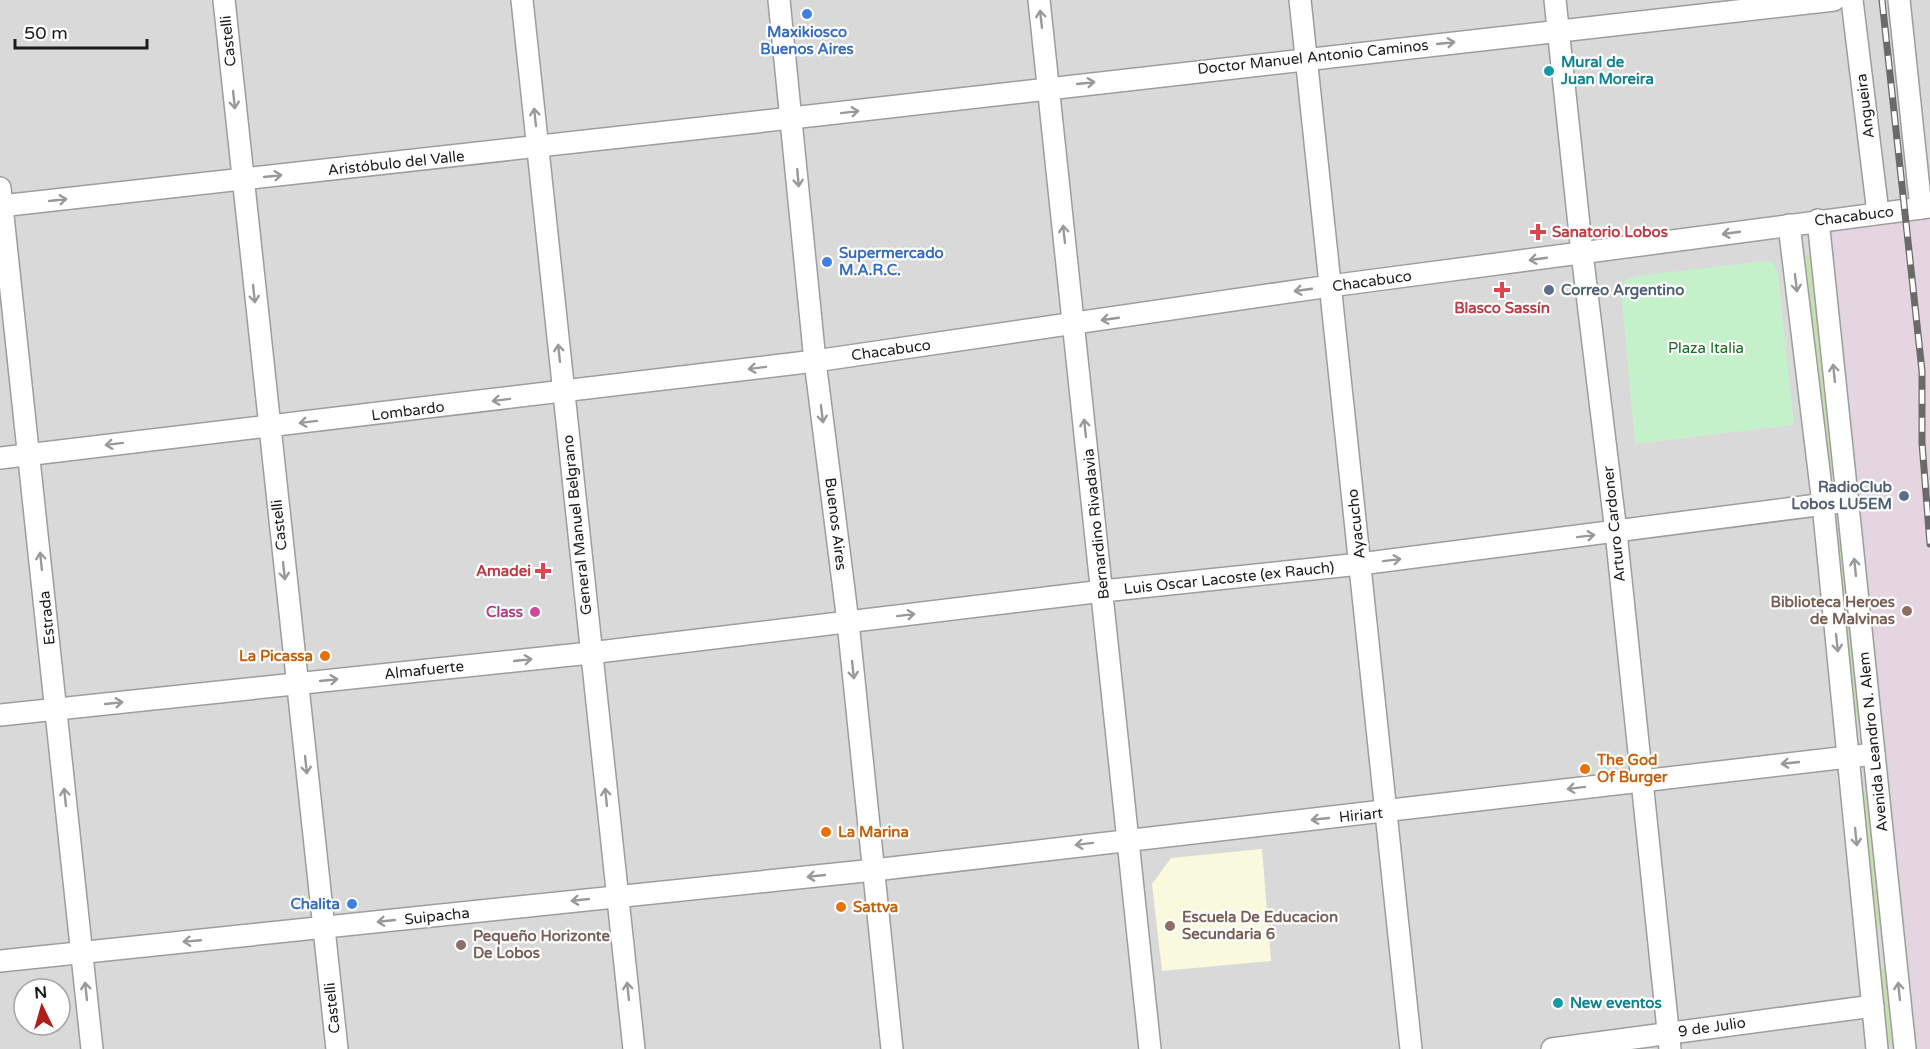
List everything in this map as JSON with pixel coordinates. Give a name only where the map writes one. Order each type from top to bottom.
[{"type":"street","name":"Castelli","points":[[224,0],[337,1049]]},
{"type":"street","name":"General Manuel Belgrano","points":[[522,0],[634,1049]]},
{"type":"street","name":"Buenos Aires","points":[[779,0],[815,361],[848,622],[892,1049]]},
{"type":"street","name":"Bernardino Rivadavia","points":[[1039,0],[1130,839],[1150,1049]]},
{"type":"street","name":"Ayacucho","points":[[1300,0],[1411,1049]]},
{"type":"street","name":"Arturo Cardoner","points":[[1556,0],[1582,253],[1616,532],[1669,1041]]},
{"type":"street","name":"Doctor Manuel Antonio Caminos","points":[[792,120],[1048,87],[1834,0]]},
{"type":"street","name":"Angueira","points":[[1852,0],[1878,213]]},
{"type":"street","points":[[1899,0],[1925,208]]},
{"type":"street","name":"Aristóbulo del Valle","points":[[1,200],[242,179],[792,120]]},
{"type":"street","name":"Estrada","points":[[1,200],[92,1049]]},
{"type":"street","name":"Chacabuco","points":[[815,361],[1330,286],[1818,220],[1925,208]]},
{"type":"street","name":"Avenida Leandro N. Alem","points":[[1818,220],[1905,1049]]},
{"type":"street","name":"Avenida Leandro N. Alem","points":[[1789,225],[1823,504],[1877,1049]]},
{"type":"street","name":"Lombardo","points":[[0,458],[815,361]]},
{"type":"street","name":"Luis Oscar Lacoste (ex Rauch)","points":[[848,622],[1103,591],[1360,564],[1848,501]]},
{"type":"street","name":"Almafuerte","points":[[0,715],[590,653],[848,622]]},
{"type":"street","name":"Hiriart","points":[[874,870],[1130,839],[1386,812],[1640,779],[1874,754]]},
{"type":"street","name":"Suipacha","points":[[0,961],[874,870]]},
{"type":"street","points":[[1867,945],[1894,941]]},
{"type":"street","name":"9 de Julio","points":[[1552,1049],[1669,1041],[1873,1006]]},
{"type":"shaded area","points":[[0,0],[1930,0],[1930,1049],[0,1049]]},
{"type":"shaded area","points":[[1930,216],[1930,1049],[1919,1049],[1832,229]]},
{"type":"shaded area","points":[[1262,849],[1271,961],[1162,971],[1152,884],[1171,858]]},
{"type":"green space","points":[[1807,254],[1811,257],[1836,471],[1832,475],[1829,474],[1803,258]]},
{"type":"green space","name":"Plaza Italia","points":[[1765,261],[1774,263],[1778,275],[1794,425],[1635,444],[1621,290],[1626,280],[1637,276]]},
{"type":"green space","points":[[1842,539],[1862,720],[1859,721],[1855,717],[1836,542]]},
{"type":"green space","points":[[1868,791],[1882,923],[1878,927],[1875,924],[1862,794]]},
{"type":"green space","points":[[1882,968],[1886,971],[1894,1042],[1890,1046],[1886,1043],[1879,972]]},
{"type":"railway","points":[[1882,0],[1922,371],[1922,443],[1930,544]]},
{"type":"place","name":"Maxikiosco Buenos Aires","points":[[807,14]]},
{"type":"place","name":"Mural de Juan Moreira","points":[[1549,71]]},
{"type":"place","name":"Sanatorio Lobos","points":[[1538,232]]},
{"type":"place","name":"Supermercado M.A.R.C.","points":[[827,262]]},
{"type":"place","name":"Blasco Sassín","points":[[1502,290]]},
{"type":"place","name":"Correo Argentino","points":[[1549,290]]},
{"type":"place","name":"RadioClub Lobos LU5EM","points":[[1904,496]]},
{"type":"place","name":"Amadei","points":[[543,571]]},
{"type":"place","name":"Biblioteca Heroes de Malvinas","points":[[1907,611]]},
{"type":"place","name":"Class","points":[[535,612]]},
{"type":"place","name":"La Picassa","points":[[325,656]]},
{"type":"place","name":"The God Of Burger","points":[[1585,769]]},
{"type":"place","name":"La Marina","points":[[826,832]]},
{"type":"place","name":"Chalita","points":[[352,904]]},
{"type":"place","name":"Sattva","points":[[841,907]]},
{"type":"place","name":"Escuela De Educacion Secundaria 6","points":[[1170,926]]},
{"type":"place","name":"Pequeño Horizonte De Lobos","points":[[461,945]]},
{"type":"place","name":"New eventos","points":[[1558,1003]]}]
